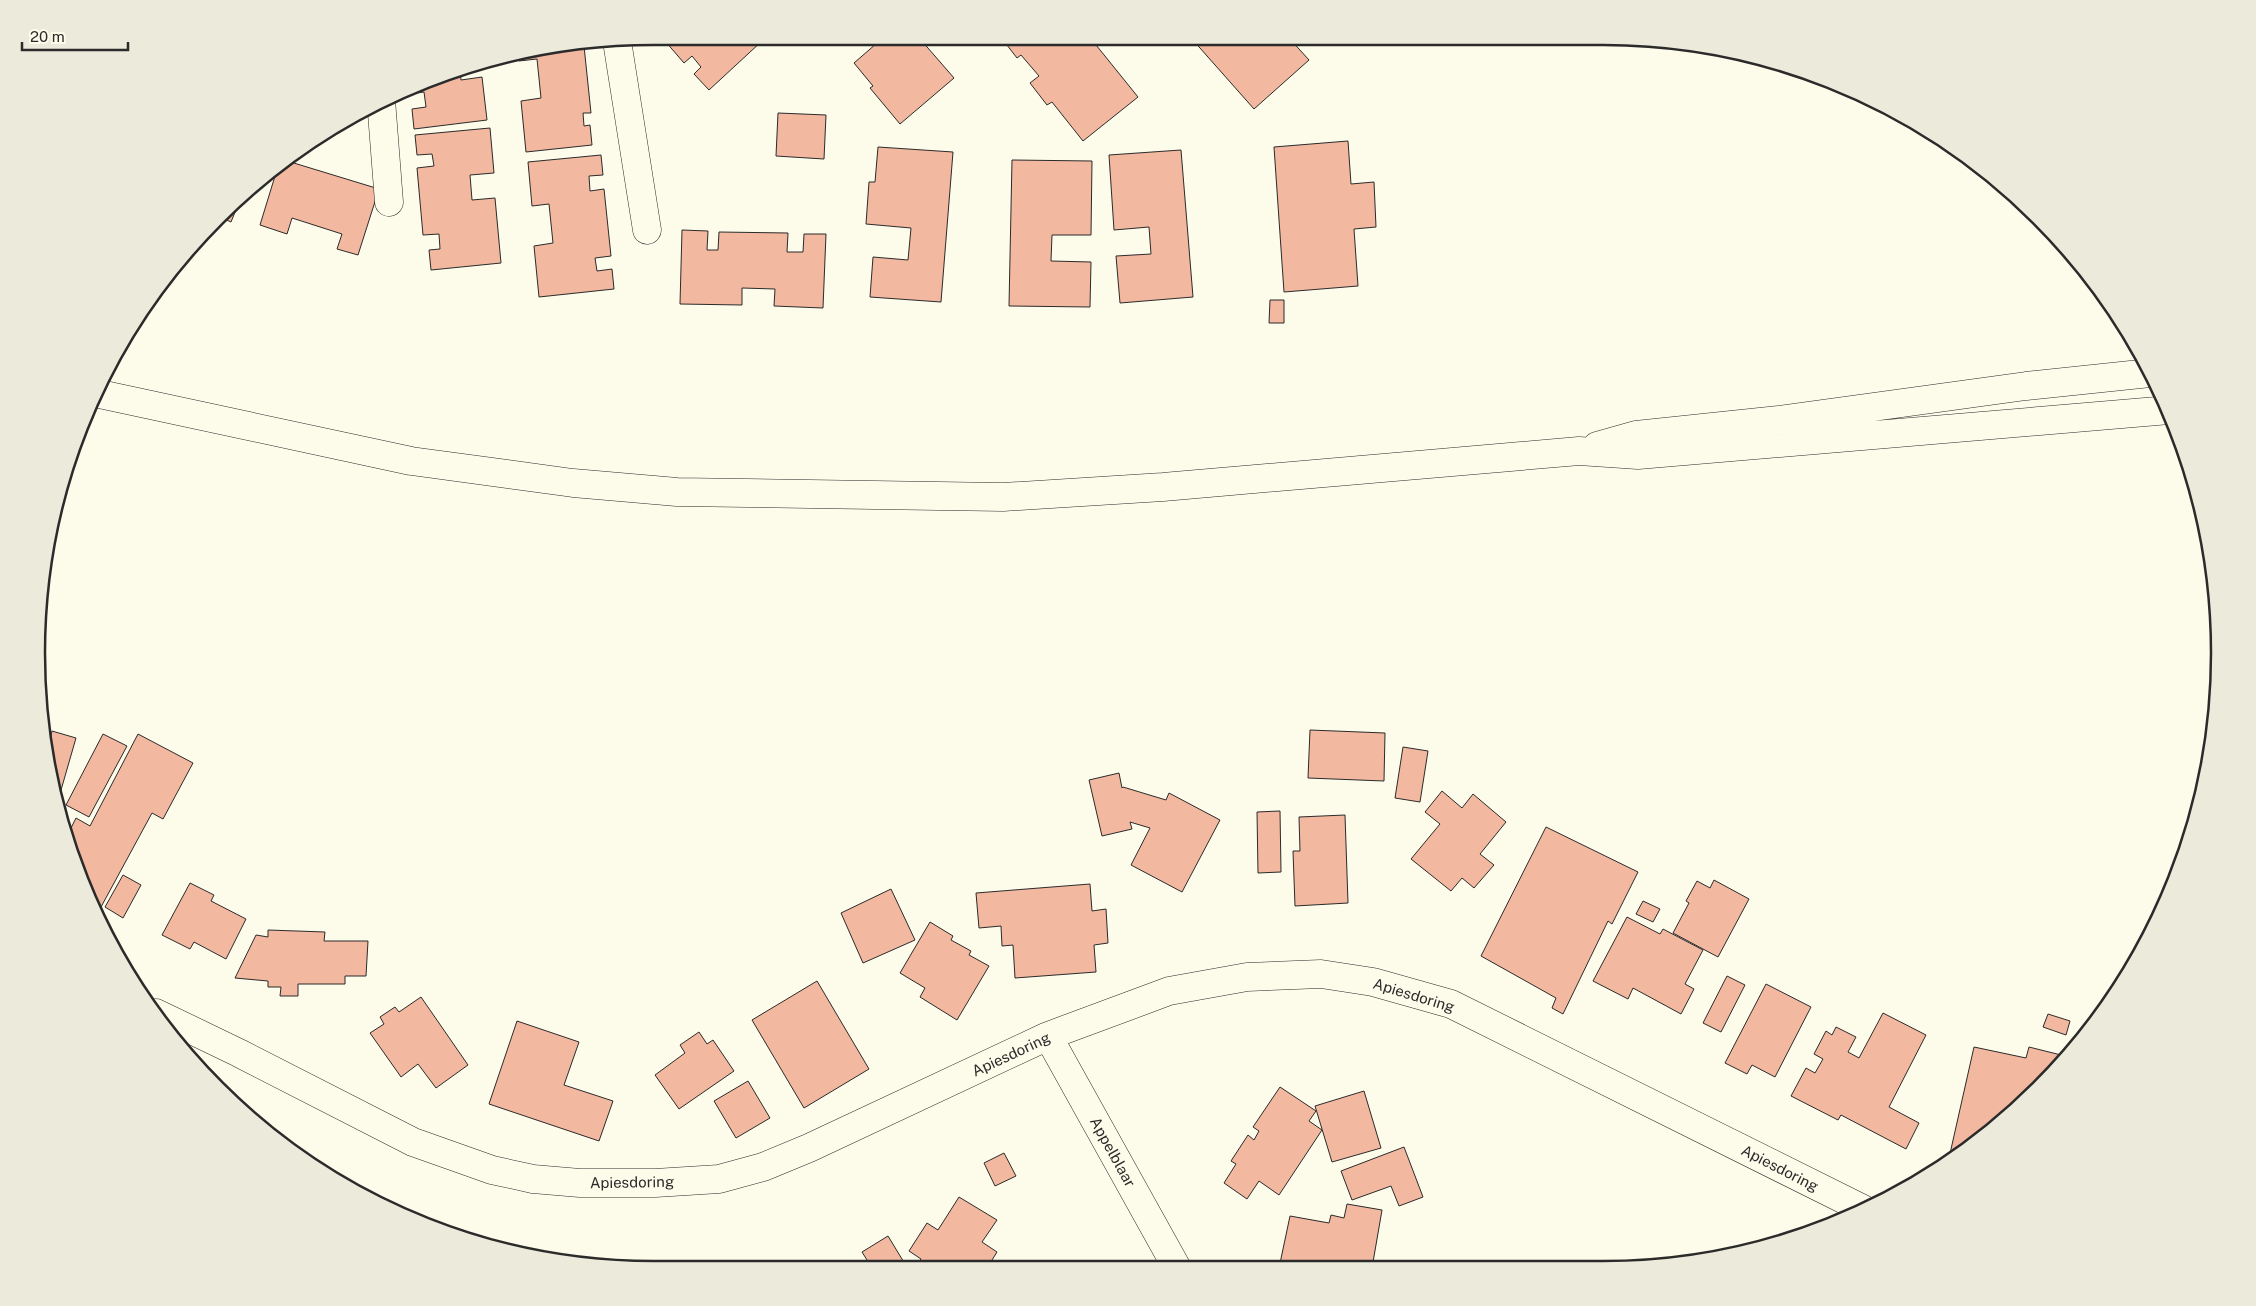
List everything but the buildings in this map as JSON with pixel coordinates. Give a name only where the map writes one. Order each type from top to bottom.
[{"type":"street","points":[[618,46],[647,230]]},
{"type":"street","points":[[382,109],[389,202]]},
{"type":"street","points":[[1579,451],[1636,435],[1779,420],[2026,386],[2143,375]]},
{"type":"street","points":[[103,395],[410,461],[573,484],[677,492],[1002,497],[1163,487],[1579,451],[1638,455],[2161,411]]},
{"type":"street","name":"Apiesdoring","points":[[168,1019],[412,1142],[492,1170],[533,1180],[580,1183],[655,1183],[719,1179],[763,1167],[808,1148],[1048,1036],[1170,991],[1247,977],[1321,974],[1373,982],[1452,1004],[1856,1206]]},
{"type":"street","name":"Appelblaar","points":[[1048,1036],[1173,1261]]}]
